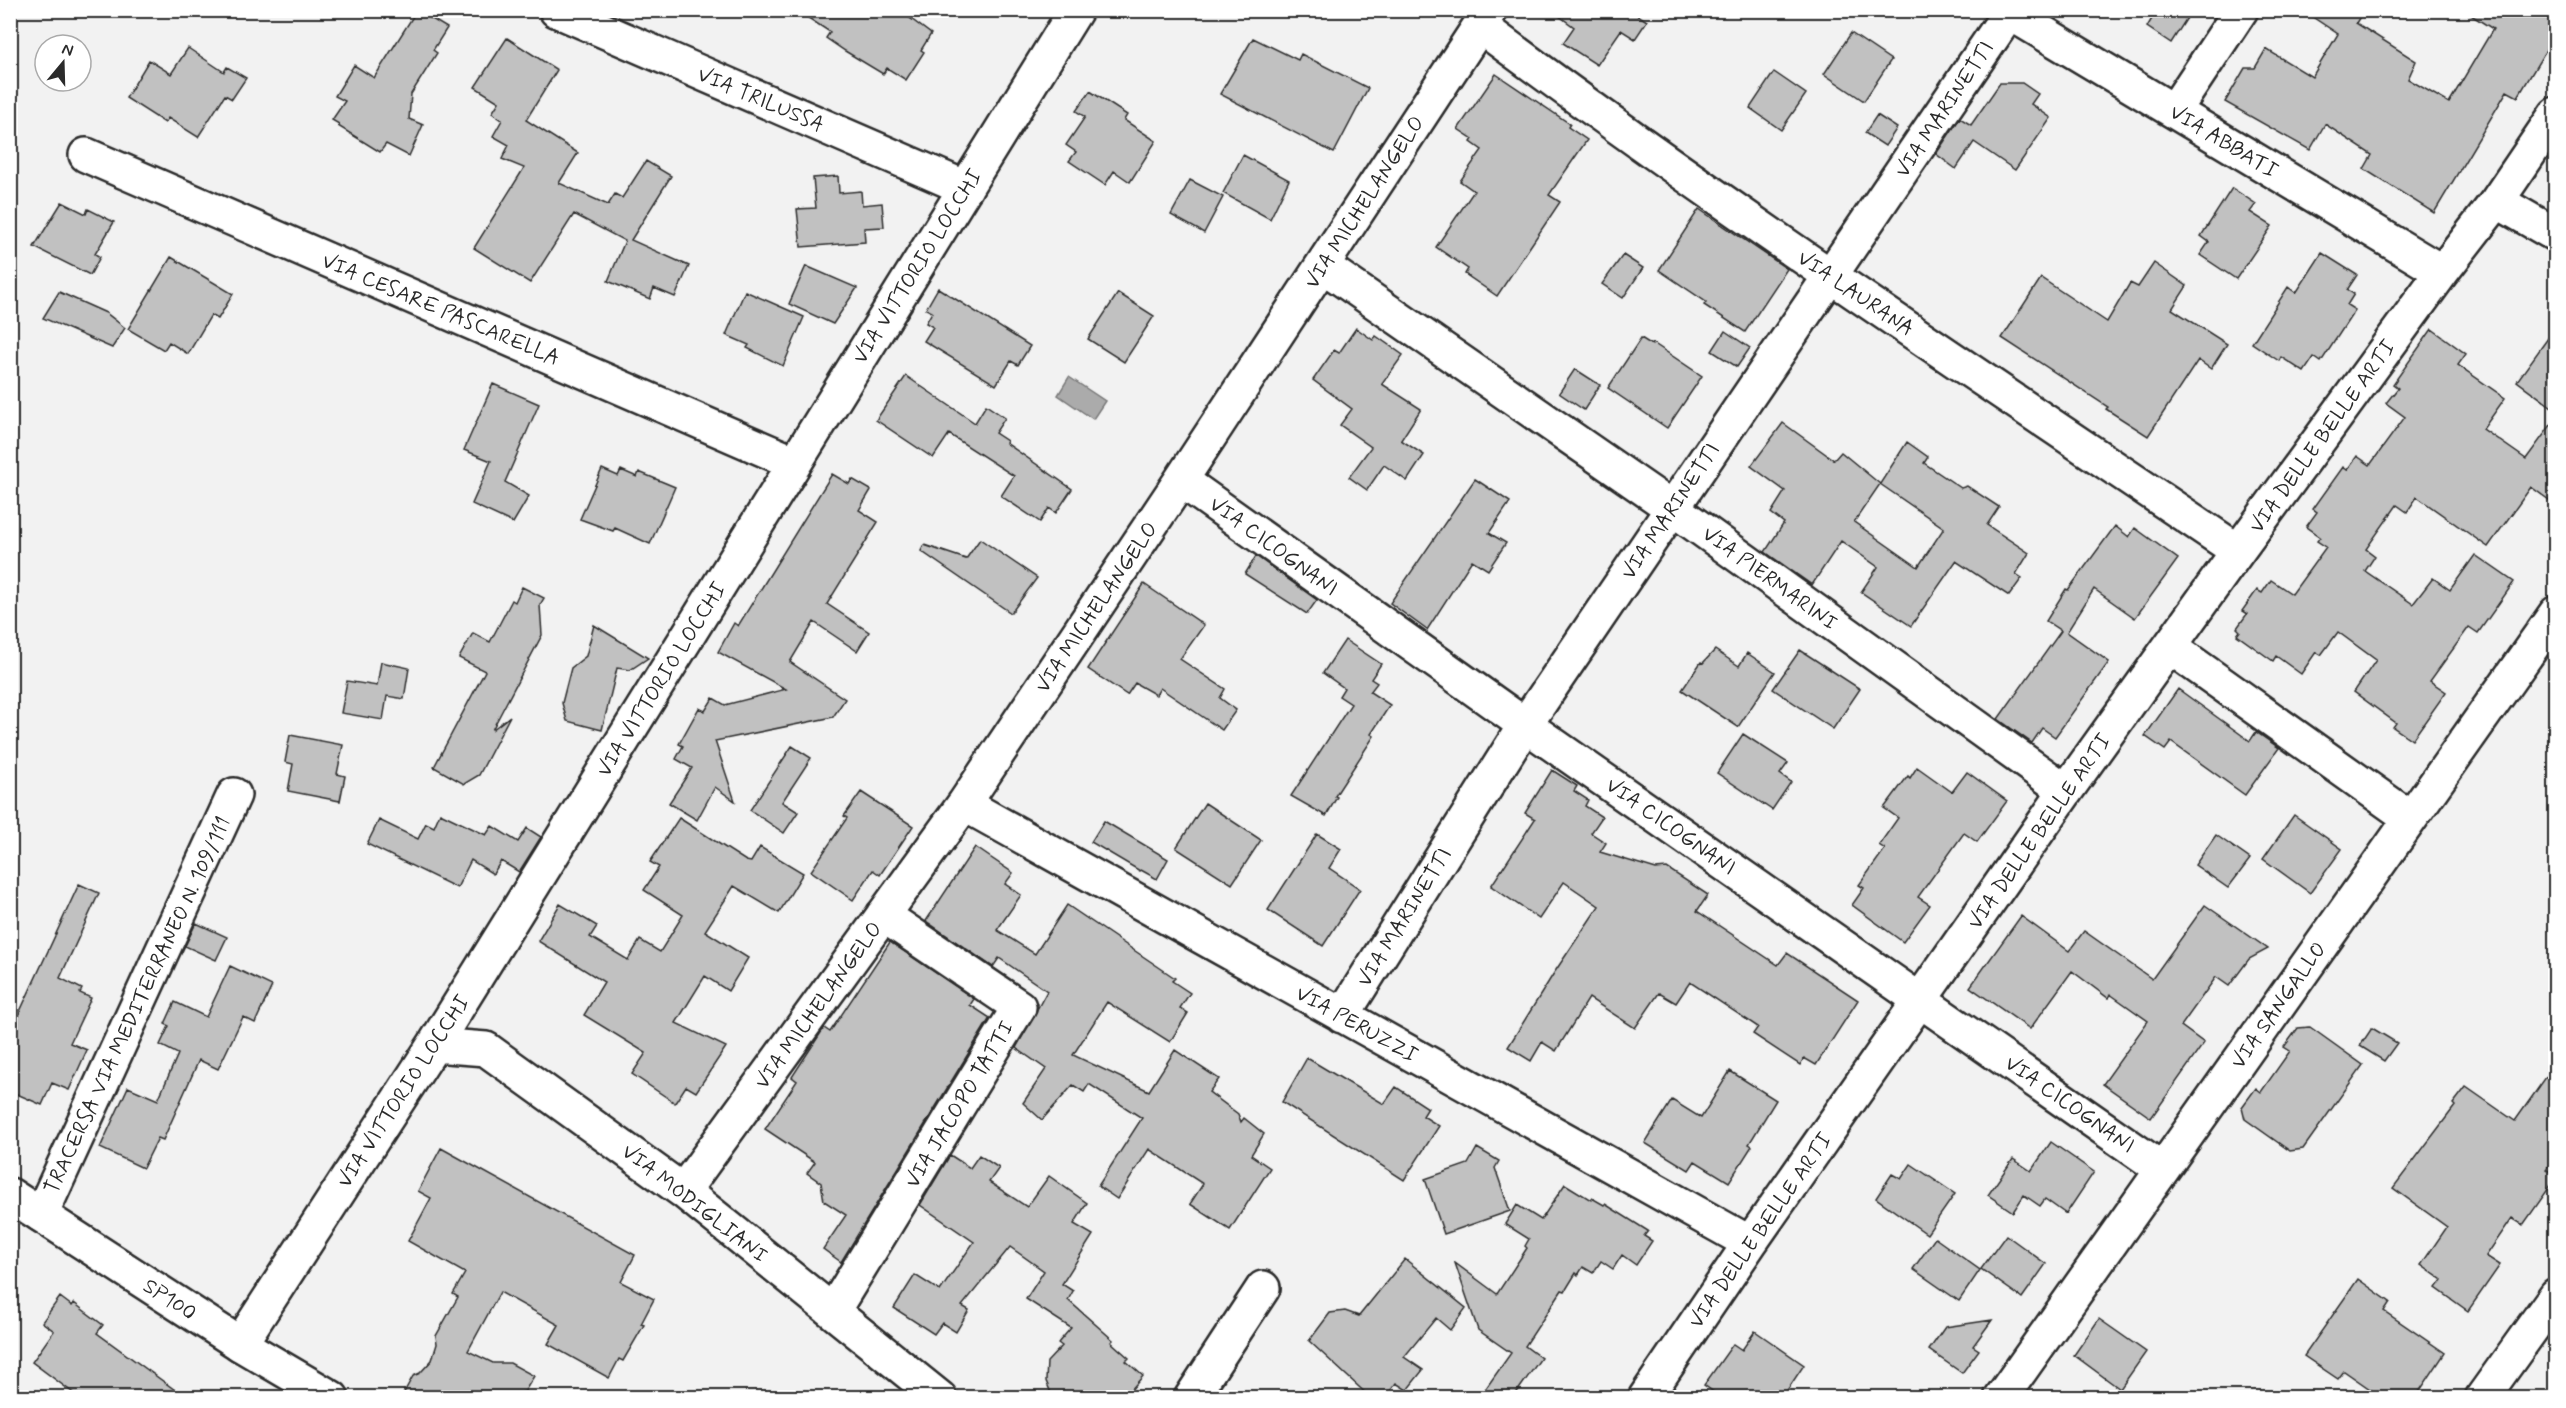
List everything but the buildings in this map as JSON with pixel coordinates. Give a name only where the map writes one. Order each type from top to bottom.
[{"type":"street","name":"VIA TRILUSSA","points":[[556,10],[966,188]]},
{"type":"street","name":"VIA VITTORIO LOCCHI","points":[[240,1344],[434,1045],[1076,10]]},
{"type":"street","points":[[2174,111],[2241,10]]},
{"type":"street","name":"VIA ABBATI","points":[[2007,12],[2442,272]]},
{"type":"street","name":"VIA MARINETTI","points":[[1342,1016],[1524,725],[1831,276],[2007,12]]},
{"type":"street","name":"VIA LAURANA","points":[[1485,18],[1579,100],[1831,276],[2238,551]]},
{"type":"street","name":"VIA MICHELANGELO","points":[[683,1191],[964,804],[1323,266],[1485,18]]},
{"type":"street","name":"VIA DELLE BELLE ARTI","points":[[1646,1398],[1750,1243],[2066,791],[2238,551],[2442,272],[2497,201],[2556,114]]},
{"type":"street","name":"VIA CESARE PASCARELLA","points":[[86,155],[795,463]]},
{"type":"street","points":[[2497,201],[2556,235]]},
{"type":"street","name":"VIA PIERMARINI","points":[[1323,266],[1672,508],[2066,791]]},
{"type":"street","name":"VIA CICOGNANI","points":[[1181,480],[1524,725],[1921,999],[2162,1169]]},
{"type":"street","name":"VIA SANGALLO","points":[[2001,1398],[2556,613]]},
{"type":"street","points":[[2170,646],[2410,818]]},
{"type":"street","name":"TRACERSA VIA MEDITERRANEO N. 109/111","points":[[41,1215],[234,795]]},
{"type":"street","name":"VIA PERUZZI","points":[[964,804],[1750,1243]]},
{"type":"street","name":"VIA JACOPO TATTI","points":[[833,1311],[1019,1007],[883,915]]},
{"type":"street","name":"VIA MODIGLIANI","points":[[434,1045],[486,1049],[683,1191],[940,1398]]},
{"type":"street","name":"SP100","points":[[10,1195],[240,1344],[332,1398]]},
{"type":"street","points":[[1191,1398],[1263,1288]]},
{"type":"street","points":[[2482,1398],[2556,1295]]},
{"type":"shaded area","points":[[1069,377],[1105,401],[1093,419],[1058,395]]}]
